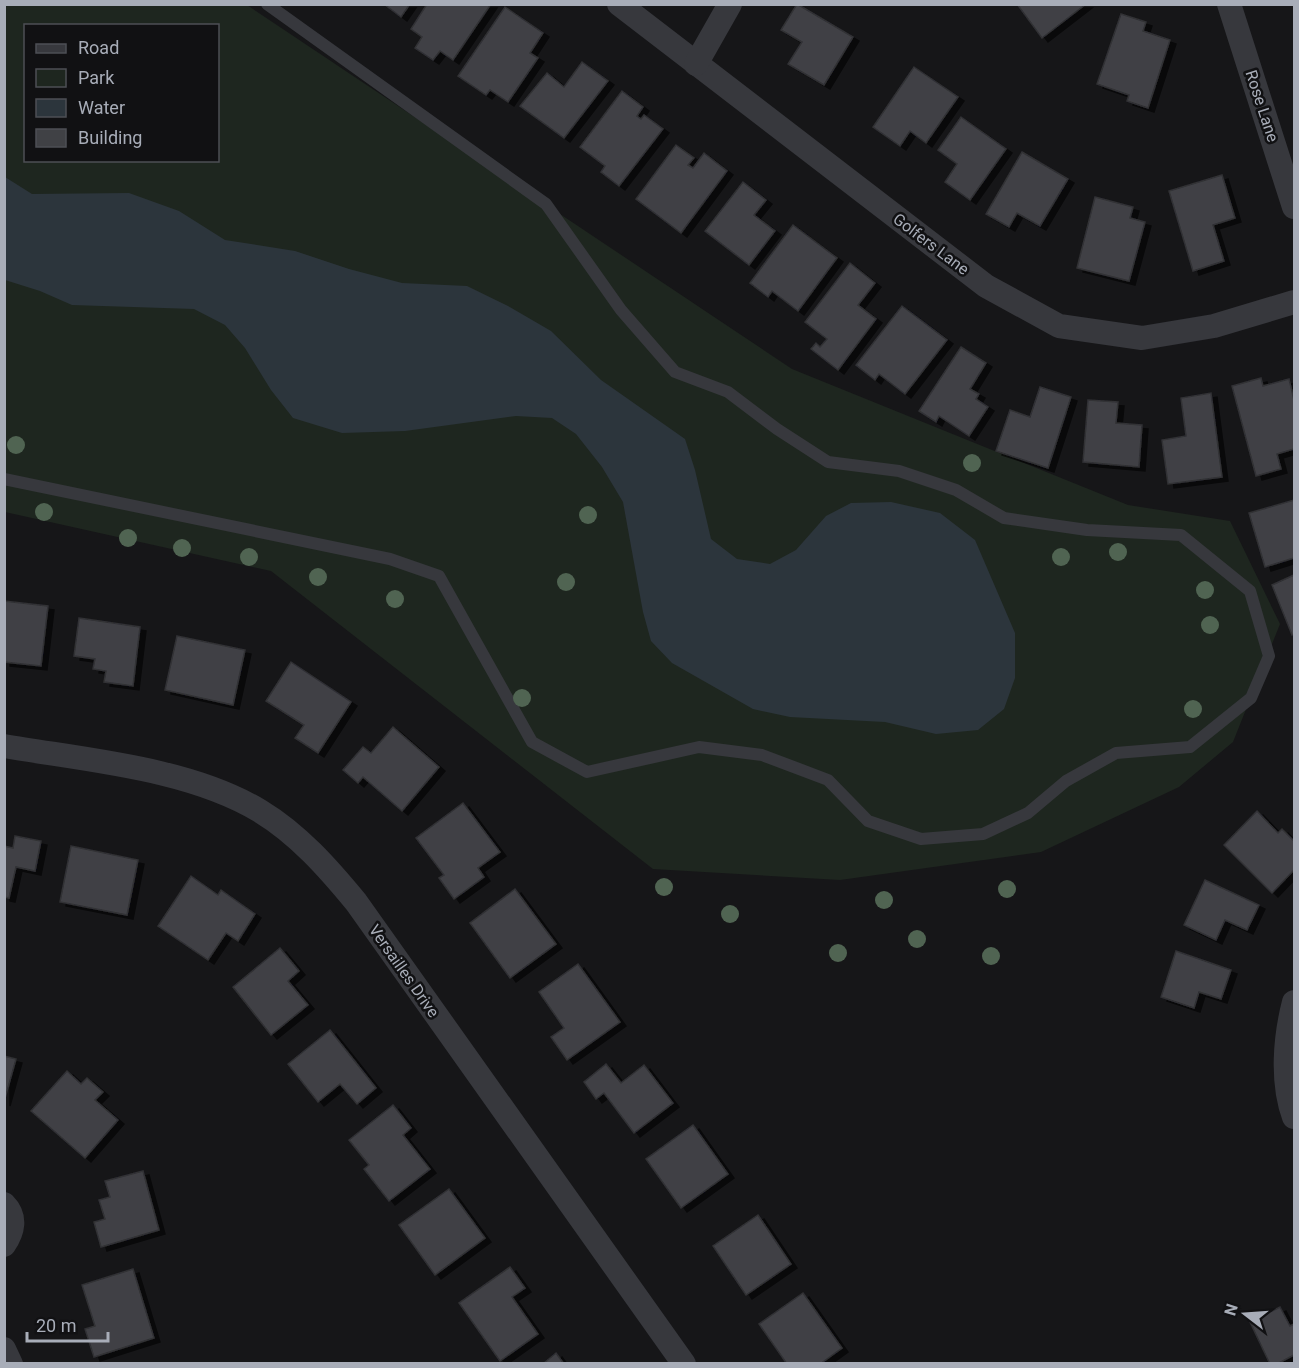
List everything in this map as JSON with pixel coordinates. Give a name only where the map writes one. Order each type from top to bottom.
[{"type":"street","name":"Golfers Lane","points":[[619,4],[986,286],[1059,326],[1142,338],[1214,326],[1294,302]]},
{"type":"street","points":[[696,64],[730,4]]},
{"type":"street","name":"Rose Lane","points":[[1229,4],[1294,207]]},
{"type":"street","name":"Versailles Drive","points":[[4,746],[133,767],[181,778],[222,793],[260,811],[296,839],[329,870],[356,902],[684,1364]]},
{"type":"street","points":[[1294,1002],[1289,1023],[1285,1062],[1294,1117]]},
{"type":"street","points":[[4,1204],[9,1209],[13,1220],[10,1236],[4,1245]]},
{"type":"street","points":[[4,1348],[11,1364]]},
{"type":"lane","points":[[4,479],[390,559],[439,576],[532,742],[541,747],[588,772],[699,747],[762,755],[828,780],[868,821],[921,839],[983,834],[1028,813],[1066,781],[1116,753],[1190,747],[1251,698],[1269,656],[1250,591],[1181,535],[1087,530],[1004,518],[956,490],[899,471],[828,462],[777,429],[728,392],[675,372],[621,310],[546,204],[267,4]]},
{"type":"green space","points":[[5,5],[247,5],[792,369],[1128,505],[1230,521],[1280,624],[1233,742],[1179,787],[1041,852],[840,880],[653,869],[271,571],[5,512]]},
{"type":"water","points":[[5,177],[32,194],[129,193],[179,211],[225,240],[295,251],[402,283],[467,286],[508,306],[551,331],[601,380],[685,439],[695,470],[711,539],[737,559],[770,564],[796,550],[826,516],[851,503],[891,502],[940,513],[975,540],[1015,633],[1015,678],[1004,709],[978,730],[936,734],[885,722],[790,717],[753,709],[672,663],[651,641],[643,612],[623,502],[602,467],[576,434],[552,418],[516,416],[405,431],[342,433],[293,418],[271,390],[245,348],[225,325],[194,309],[72,305],[40,291],[5,280]]},
{"type":"building","points":[[384,4],[410,4],[401,17]]},
{"type":"building","points":[[427,4],[491,4],[453,60],[440,51],[433,60],[415,48],[422,37],[411,29]]},
{"type":"building","points":[[797,4],[853,37],[824,85],[788,64],[802,42],[781,30]]},
{"type":"building","points":[[1017,4],[1086,4],[1042,38]]},
{"type":"building","points":[[505,7],[543,33],[530,53],[538,58],[508,102],[490,90],[486,95],[458,76]]},
{"type":"building","points":[[1121,14],[1146,22],[1143,31],[1170,40],[1148,108],[1127,101],[1129,95],[1097,84]]},
{"type":"building","points":[[582,62],[608,81],[564,138],[520,106],[547,73],[564,87]]},
{"type":"building","points":[[914,67],[958,97],[926,143],[910,131],[900,146],[873,127]]},
{"type":"building","points":[[622,91],[643,107],[637,116],[641,119],[644,115],[663,129],[619,186],[601,172],[605,166],[580,147]]},
{"type":"building","points":[[961,117],[1006,149],[970,200],[945,182],[957,164],[938,150]]},
{"type":"building","points":[[676,145],[694,158],[688,165],[693,168],[704,153],[727,171],[681,233],[636,199]]},
{"type":"building","points":[[1022,152],[1068,179],[1040,226],[1017,213],[1009,227],[986,214]]},
{"type":"building","points":[[1222,175],[1235,218],[1213,225],[1224,261],[1193,271],[1169,191]]},
{"type":"building","points":[[743,182],[766,200],[754,215],[775,231],[749,265],[705,231]]},
{"type":"building","points":[[1095,197],[1133,207],[1130,218],[1145,222],[1129,281],[1077,268]]},
{"type":"building","points":[[793,225],[837,258],[798,311],[772,291],[768,297],[750,283]]},
{"type":"building","points":[[850,263],[875,283],[858,305],[876,319],[838,370],[811,349],[816,343],[820,347],[827,339],[805,322]]},
{"type":"building","points":[[902,306],[947,340],[905,394],[879,374],[875,380],[856,365]]},
{"type":"building","points":[[961,347],[986,363],[970,389],[979,394],[976,399],[988,407],[969,436],[939,416],[936,422],[919,411]]},
{"type":"building","points":[[1261,378],[1263,386],[1289,379],[1294,400],[1294,449],[1277,454],[1281,469],[1256,476],[1232,386]]},
{"type":"building","points":[[1040,387],[1071,397],[1048,468],[996,451],[1010,410],[1030,417]]},
{"type":"building","points":[[1211,393],[1222,477],[1168,484],[1162,440],[1186,436],[1181,398]]},
{"type":"building","points":[[1088,400],[1118,402],[1116,423],[1142,425],[1139,467],[1083,462]]},
{"type":"building","points":[[1294,500],[1294,558],[1265,567],[1249,513]]},
{"type":"building","points":[[1294,575],[1294,634],[1292,635],[1272,585]]},
{"type":"building","points":[[4,601],[48,606],[41,666],[4,662]]},
{"type":"building","points":[[79,618],[140,627],[133,686],[104,682],[106,671],[93,669],[95,659],[74,656]]},
{"type":"building","points":[[177,636],[245,650],[233,705],[165,690]]},
{"type":"building","points":[[291,662],[351,702],[318,753],[295,738],[304,725],[266,701]]},
{"type":"building","points":[[393,727],[439,767],[402,811],[363,777],[358,783],[343,770],[363,747],[371,753]]},
{"type":"building","points":[[463,803],[500,852],[478,868],[484,877],[454,899],[439,878],[444,875],[416,838]]},
{"type":"building","points":[[1257,811],[1278,833],[1282,829],[1294,841],[1294,870],[1272,893],[1224,845]]},
{"type":"building","points":[[15,836],[41,841],[35,871],[16,867],[9,898],[4,897],[4,846],[13,848]]},
{"type":"building","points":[[71,846],[138,860],[127,915],[60,902]]},
{"type":"building","points":[[191,876],[218,895],[221,890],[255,914],[238,941],[226,933],[208,960],[158,926]]},
{"type":"building","points":[[1205,880],[1259,905],[1247,930],[1225,920],[1216,940],[1184,925]]},
{"type":"building","points":[[515,889],[556,944],[510,978],[470,923]]},
{"type":"building","points":[[280,948],[299,971],[288,981],[308,1005],[271,1035],[233,987]]},
{"type":"building","points":[[1176,951],[1231,970],[1221,999],[1199,992],[1194,1008],[1161,997]]},
{"type":"building","points":[[578,964],[620,1022],[567,1060],[551,1037],[564,1028],[539,992]]},
{"type":"building","points":[[330,1030],[376,1088],[357,1104],[340,1084],[318,1102],[288,1064]]},
{"type":"building","points":[[4,1056],[16,1059],[4,1102]]},
{"type":"building","points":[[606,1064],[621,1083],[644,1065],[673,1103],[634,1133],[604,1093],[596,1099],[584,1082]]},
{"type":"building","points":[[67,1071],[81,1084],[87,1078],[103,1092],[95,1100],[118,1120],[85,1158],[31,1111]]},
{"type":"building","points":[[393,1105],[411,1128],[403,1135],[430,1169],[389,1201],[364,1169],[369,1165],[349,1140]]},
{"type":"building","points":[[693,1125],[728,1174],[681,1208],[646,1159]]},
{"type":"building","points":[[143,1171],[159,1230],[101,1247],[94,1222],[105,1219],[99,1200],[110,1197],[105,1181]]},
{"type":"building","points":[[449,1189],[485,1238],[435,1275],[399,1225]]},
{"type":"building","points":[[758,1215],[791,1264],[746,1295],[713,1246]]},
{"type":"building","points":[[510,1267],[525,1288],[512,1297],[538,1334],[500,1361],[459,1303]]},
{"type":"building","points":[[133,1269],[154,1338],[94,1357],[85,1329],[95,1326],[82,1285]]},
{"type":"building","points":[[803,1293],[842,1348],[820,1364],[787,1364],[759,1324]]},
{"type":"building","points":[[1280,1307],[1290,1326],[1294,1324],[1294,1355],[1277,1364],[1270,1364],[1250,1322]]},
{"type":"building","points":[[556,1353],[564,1364],[543,1364]]}]
